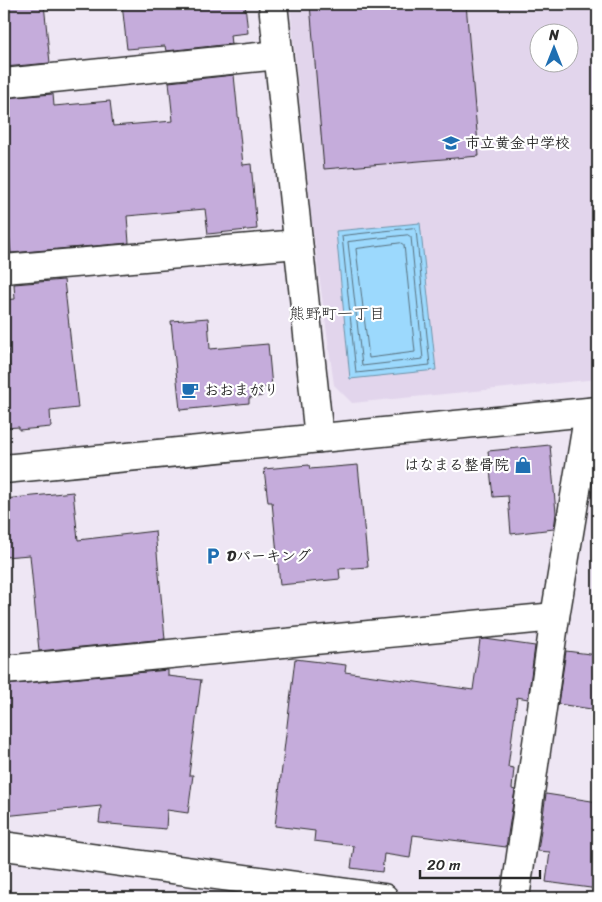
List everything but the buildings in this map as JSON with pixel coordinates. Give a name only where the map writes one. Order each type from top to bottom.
[{"type":"street","points":[[273,4],[319,438]]},
{"type":"street","points":[[4,83],[278,55]]},
{"type":"street","points":[[4,269],[298,244]]},
{"type":"street","points":[[4,469],[594,412],[555,617],[515,898]]},
{"type":"street","points":[[4,670],[555,617]]},
{"type":"street","points":[[4,846],[384,898]]},
{"type":"shaded area","name":"市立黄金中学校","points":[[290,4],[598,4],[598,379],[352,403],[334,385],[312,223]]},
{"type":"water","points":[[420,223],[436,370],[350,379],[336,231]]},
{"type":"place","name":"市立黄金中学校","points":[[451,143]]},
{"type":"place","name":"おおまがり","points":[[190,390]]},
{"type":"place","name":"はなまる整骨院","points":[[523,465]]},
{"type":"place","name":"Dパーキング","points":[[213,556]]},
{"type":"district","name":"熊野町一丁目","points":[[337,313]]}]
